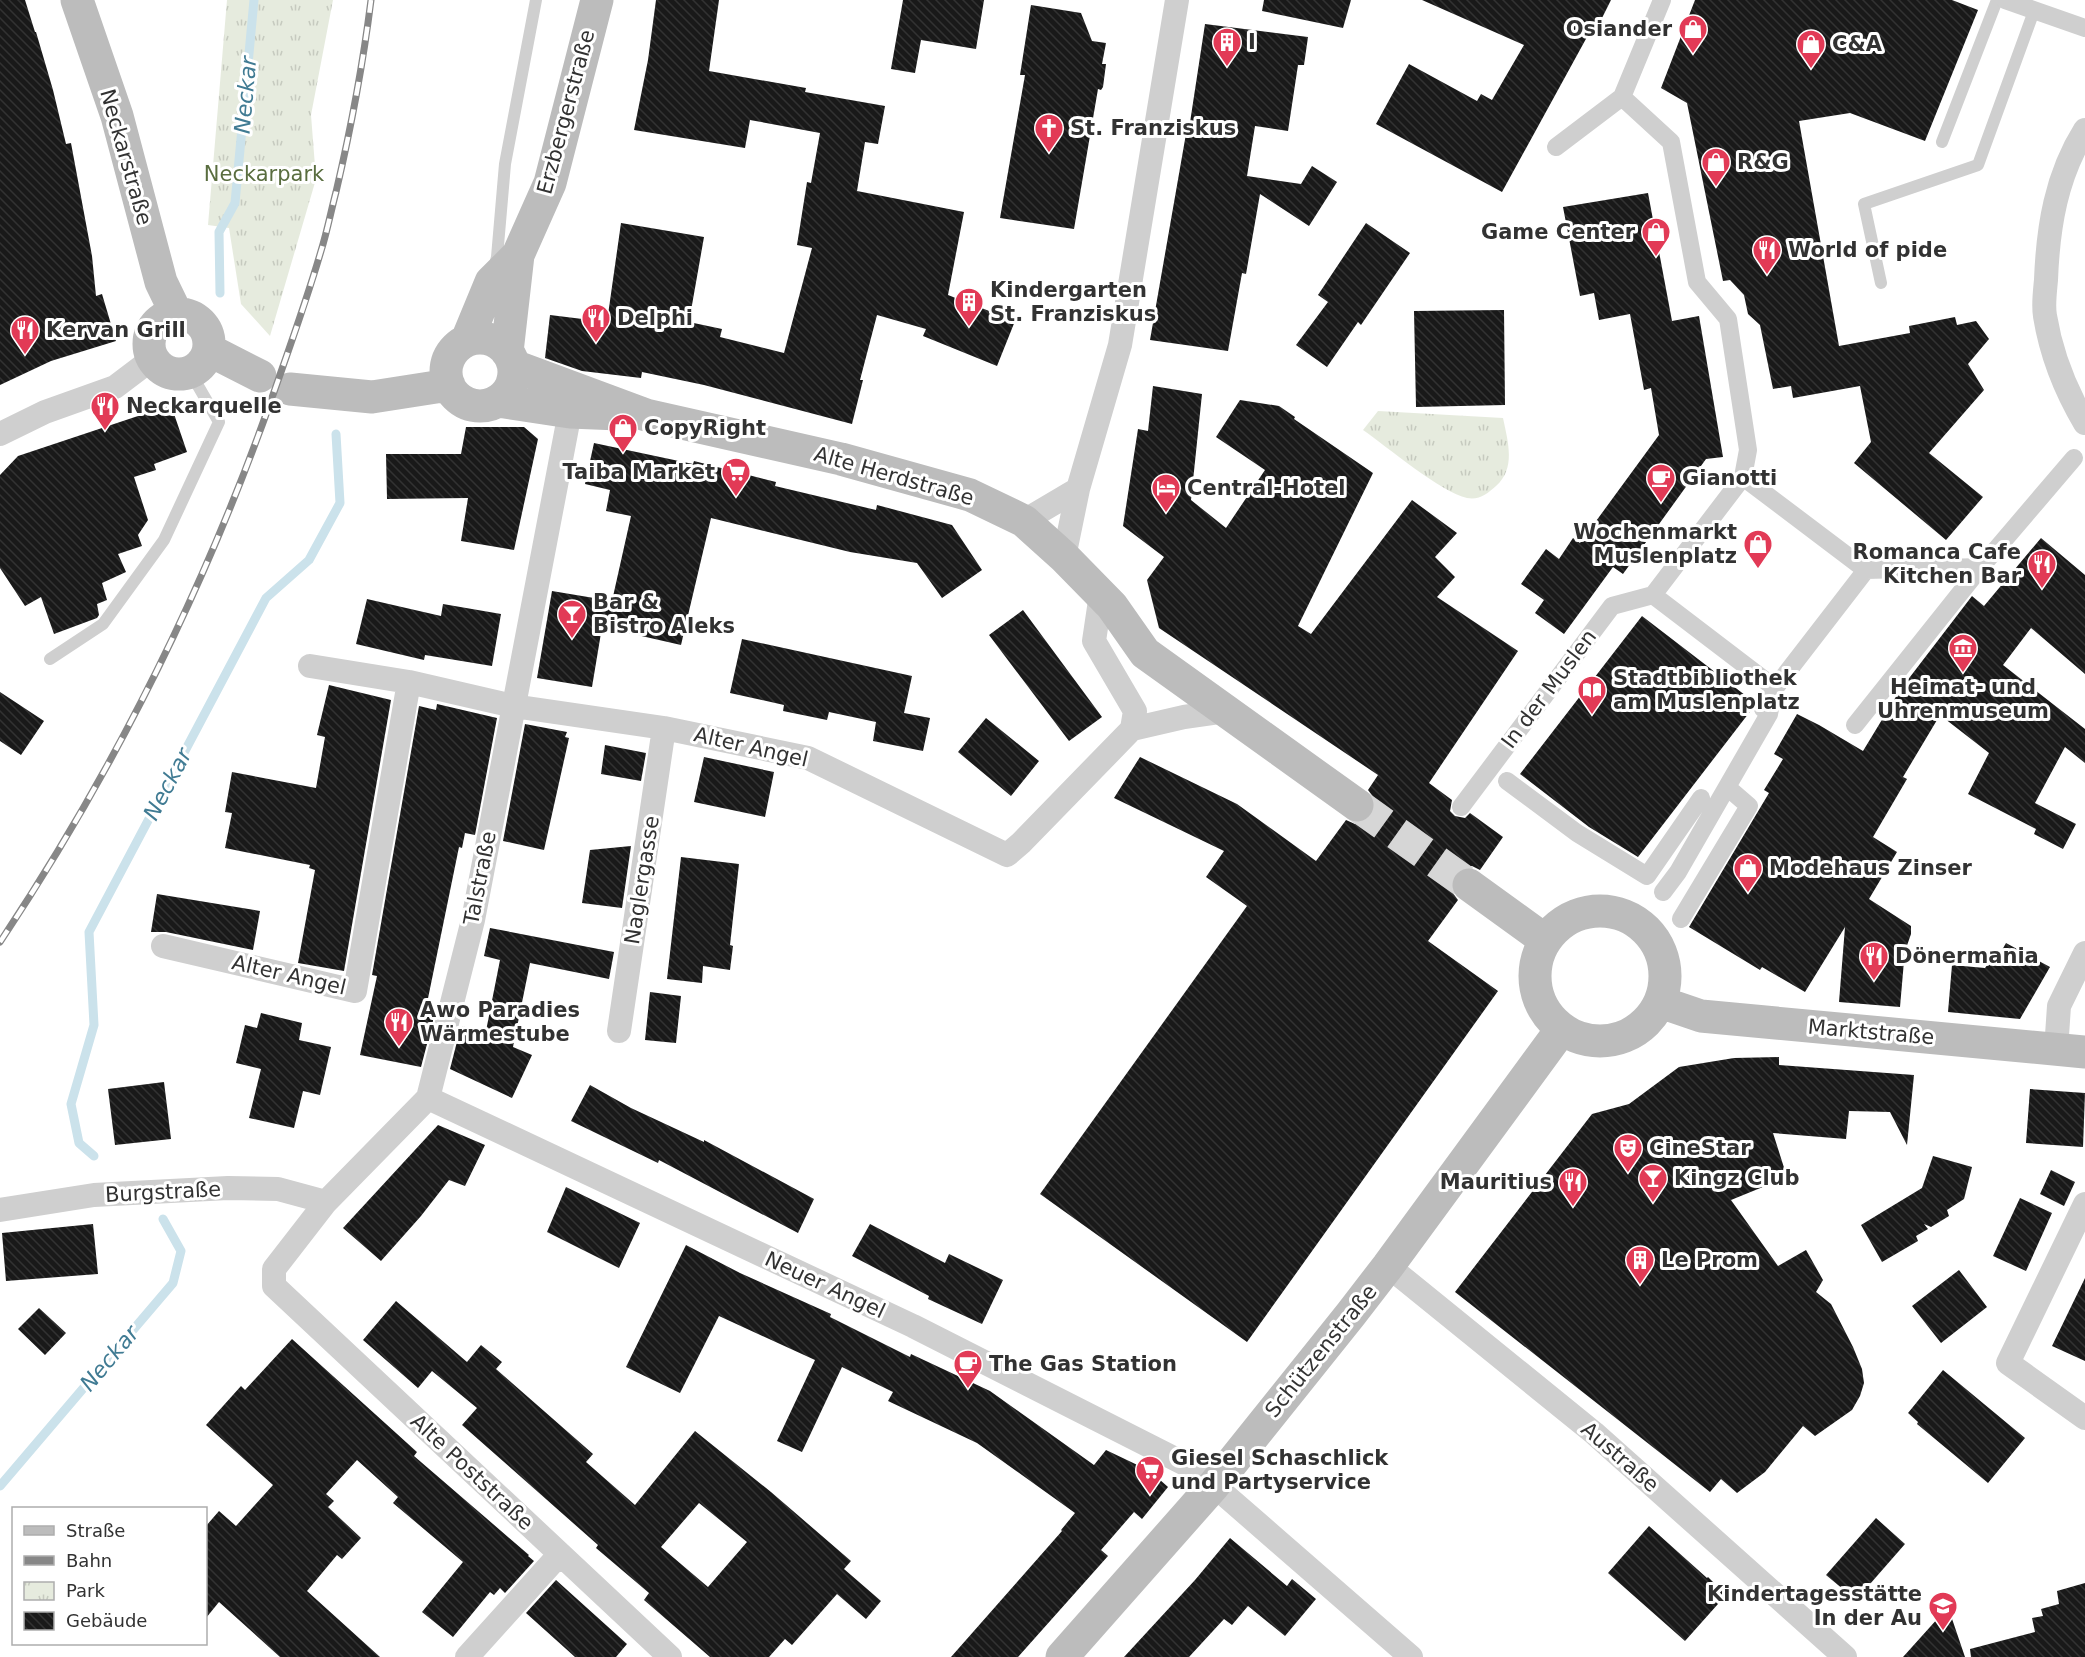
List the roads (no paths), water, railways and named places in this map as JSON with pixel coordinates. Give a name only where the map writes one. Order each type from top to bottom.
[{"type":"main road","name":"Neckarstraße","points":[[77,0],[117,116],[161,282],[176,314]]},
{"type":"main road","name":"Erzbergerstraße","points":[[511,359],[518,255],[550,183],[597,0]]},
{"type":"main road","name":"Erzbergerstraße","points":[[466,340],[491,282],[518,255]]},
{"type":"main road","points":[[176,314],[188,315],[201,322],[208,335],[199,361],[176,374],[162,370],[152,359],[148,338],[152,328],[161,319],[176,314]]},
{"type":"main road","name":"Alte Herdstraße","points":[[466,340],[477,338],[493,340],[511,359],[646,415],[841,459],[960,492],[1024,520],[1112,606],[1145,653],[1357,805]]},
{"type":"main road","points":[[199,361],[275,383],[372,397],[449,385],[446,368],[449,357],[456,347],[466,340]]},
{"type":"main road","points":[[498,401],[512,384],[511,359]]},
{"type":"main road","name":"Alte Herdstraße","points":[[449,385],[458,398],[472,405],[489,405],[498,401],[570,412],[646,415]]},
{"type":"main road","points":[[1469,885],[1545,940]]},
{"type":"main road","points":[[1608,911],[1630,918],[1649,933],[1662,954],[1665,978],[1660,1002],[1647,1021],[1628,1035],[1606,1041],[1583,1040],[1562,1030],[1547,1016],[1538,998],[1534,978],[1537,958],[1545,940],[1562,923],[1583,912],[1608,911]]},
{"type":"main road","name":"Marktstraße","points":[[1660,1002],[1701,1016],[2071,1051]]},
{"type":"main road","name":"Schützenstraße","points":[[1062,1657],[1214,1485],[1388,1266],[1562,1030]]},
{"type":"street","points":[[1064,557],[1078,489],[1120,345],[1177,0]]},
{"type":"street","points":[[1556,147],[1622,97],[1662,0]]},
{"type":"street","points":[[2005,0],[2085,28]]},
{"type":"street","points":[[1622,97],[1671,142],[1697,282],[1728,319],[1748,450],[1743,477],[1653,595],[1774,688]]},
{"type":"street","points":[[2082,418],[2052,347],[2044,313],[2048,237],[2054,203],[2066,168],[2085,130]]},
{"type":"street","points":[[0,434],[45,412],[115,387],[152,359]]},
{"type":"street","points":[[2082,418],[2085,388]]},
{"type":"street","name":"Talstraße","points":[[428,1098],[473,920],[570,412]]},
{"type":"street","points":[[1855,725],[1981,567],[2074,458]]},
{"type":"street","points":[[1743,477],[1866,570],[1981,567]]},
{"type":"street","points":[[1024,520],[1078,489]]},
{"type":"street","points":[[1763,709],[1774,688],[1866,570]]},
{"type":"street","points":[[1101,594],[1094,641],[1135,711],[1132,729],[1184,717],[1226,711]]},
{"type":"street","name":"In der Muslen","points":[[1461,807],[1612,606],[1653,595]]},
{"type":"street","name":"Alter Angel","points":[[310,666],[409,682],[513,706],[664,728],[808,758],[1007,855],[1132,729]]},
{"type":"street","name":"Alter Angel","points":[[163,946],[355,991],[409,682]]},
{"type":"street","points":[[1663,892],[1678,872],[1769,714],[1774,688]]},
{"type":"street","name":"Naglergasse","points":[[619,1031],[664,728]]},
{"type":"street","points":[[1507,781],[1576,833],[1647,876],[1701,798]]},
{"type":"street","points":[[1681,919],[1749,806],[1727,787]]},
{"type":"street","points":[[2071,1051],[2059,1006],[2085,953]]},
{"type":"street","points":[[326,1202],[428,1098]]},
{"type":"street","name":"Neuer Angel","points":[[428,1098],[913,1326],[1195,1469],[1411,1657]]},
{"type":"street","name":"Burgstraße","points":[[0,1210],[94,1195],[228,1188],[278,1189],[326,1202]]},
{"type":"street","name":"Alte Poststraße","points":[[326,1202],[274,1269],[274,1286],[670,1657]]},
{"type":"street","points":[[2085,1204],[2008,1364],[2085,1419]]},
{"type":"street","name":"Austraße","points":[[1388,1266],[1594,1433],[1845,1657]]},
{"type":"street","points":[[467,1657],[559,1555]]},
{"type":"lane","points":[[491,282],[497,257],[505,164],[536,0]]},
{"type":"lane","points":[[1942,142],[1997,0]]},
{"type":"lane","points":[[1881,283],[1864,204],[1978,165],[2034,11]]},
{"type":"lane","points":[[50,659],[104,624],[164,540],[219,422],[199,361]]},
{"type":"waterway","name":"Neckar","points":[[220,293],[219,232],[235,203],[254,0]]},
{"type":"waterway","name":"Neckar","points":[[94,1156],[79,1143],[71,1104],[94,1025],[89,932],[266,598],[309,560],[340,503],[336,434]]},
{"type":"waterway","name":"Neckar","points":[[0,1486],[173,1283],[181,1251],[163,1219]]},
{"type":"tunnel","points":[[1357,805],[1469,885]]},
{"type":"railway","points":[[0,942],[42,877],[119,744],[154,676],[219,536],[274,392],[316,269],[352,120],[371,0]]},
{"type":"place","name":"Osiander","points":[[1693,54]]},
{"type":"place","name":"I","points":[[1227,68]]},
{"type":"place","name":"C&A","points":[[1811,70]]},
{"type":"place","name":"St. Franziskus","points":[[1049,154]]},
{"type":"place","name":"R&G","points":[[1716,188]]},
{"type":"place","name":"Game Center","points":[[1656,258]]},
{"type":"place","name":"World of pide","points":[[1767,276]]},
{"type":"place","name":"Kindergarten St. Franziskus","points":[[969,328]]},
{"type":"place","name":"Delphi","points":[[596,344]]},
{"type":"place","name":"Kervan Grill","points":[[25,356]]},
{"type":"place","name":"Neckarquelle","points":[[105,432]]},
{"type":"place","name":"CopyRight","points":[[623,454]]},
{"type":"place","name":"Taiba Market","points":[[736,498]]},
{"type":"place","name":"Gianotti","points":[[1661,504]]},
{"type":"place","name":"Central-Hotel","points":[[1166,514]]},
{"type":"place","name":"Wochenmarkt Muslenplatz","points":[[1758,570]]},
{"type":"place","name":"Romanca Cafe Kitchen Bar","points":[[2042,590]]},
{"type":"place","name":"Bar & Bistro Aleks","points":[[572,640]]},
{"type":"place","name":"Heimat- und Uhrenmuseum","points":[[1963,674]]},
{"type":"place","name":"Stadtbibliothek am Muslenplatz","points":[[1592,716]]},
{"type":"place","name":"Modehaus Zinser","points":[[1748,894]]},
{"type":"place","name":"Dönermania","points":[[1874,982]]},
{"type":"place","name":"Awo Paradies Wärmestube","points":[[399,1048]]},
{"type":"place","name":"CineStar","points":[[1628,1174]]},
{"type":"place","name":"Kingz Club","points":[[1653,1204]]},
{"type":"place","name":"Mauritius","points":[[1573,1208]]},
{"type":"place","name":"Le Prom","points":[[1640,1286]]},
{"type":"place","name":"The Gas Station","points":[[968,1390]]},
{"type":"place","name":"Giesel Schaschlick und Partyservice","points":[[1150,1496]]},
{"type":"place","name":"Kindertagesstätte In der Au","points":[[1943,1632]]},
{"type":"park label","name":"Neckarpark","points":[[264,174]]}]
